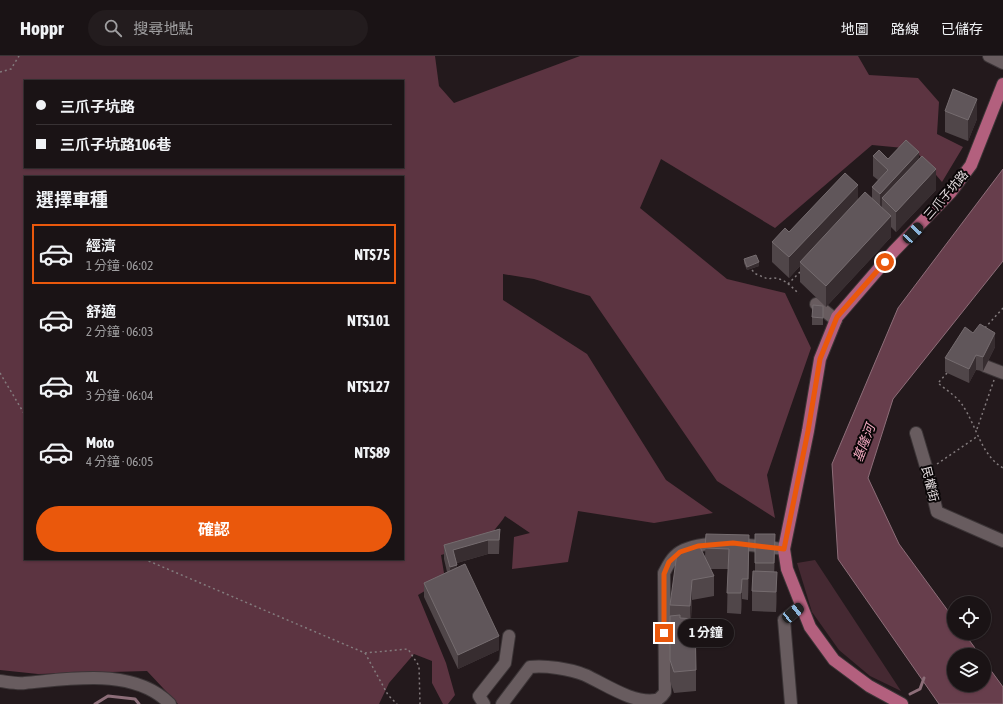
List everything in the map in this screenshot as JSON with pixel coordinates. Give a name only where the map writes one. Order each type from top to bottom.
[{"type":"main road","name":"三爪子坑路","points":[[898,703],[869,686],[834,660],[810,627],[787,569],[784,549],[808,431],[820,359],[837,317],[894,251],[951,192],[971,165],[1003,84]]},
{"type":"street","points":[[989,56],[1003,63]]},
{"type":"street","points":[[816,304],[836,320]]},
{"type":"street","name":"民權街","points":[[916,433],[937,512],[1002,538]]},
{"type":"street","points":[[502,704],[530,667],[540,666],[552,667],[584,675],[619,694],[646,702],[658,700],[665,692],[664,574],[669,562],[680,552],[698,546],[733,543],[784,549]]},
{"type":"street","points":[[791,704],[784,620],[801,606]]},
{"type":"street","points":[[484,704],[479,696],[505,663],[509,636]]},
{"type":"street","points":[[0,681],[24,683],[35,681],[96,678],[123,680],[153,690],[170,704]]},
{"type":"path","points":[[0,72],[11,69],[19,56]]},
{"type":"path","points":[[788,284],[804,268]]},
{"type":"path","points":[[752,270],[768,279],[774,277],[779,278],[799,294]]},
{"type":"path","points":[[983,330],[1003,308]]},
{"type":"path","points":[[976,430],[993,369]]},
{"type":"path","points":[[0,373],[24,413]]},
{"type":"path","points":[[947,373],[938,383],[962,404],[994,463],[1003,468]]},
{"type":"path","points":[[927,470],[978,436]]},
{"type":"path","points":[[146,560],[364,652],[408,649],[419,666],[420,704]]},
{"type":"path","points":[[364,652],[388,695],[397,704]]},
{"type":"shaded area","points":[[0,56],[435,56],[439,86],[454,103],[580,56],[858,56],[869,75],[918,78],[939,102],[937,134],[963,147],[942,182],[914,149],[872,145],[775,228],[661,159],[640,208],[727,279],[785,293],[811,348],[767,475],[775,518],[717,481],[590,296],[534,279],[503,274],[503,300],[587,354],[666,480],[713,513],[654,523],[578,511],[568,562],[512,569],[514,537],[530,533],[505,516],[494,531],[489,542],[441,555],[445,579],[418,595],[446,663],[455,695],[448,704],[443,704],[432,683],[432,661],[414,654],[389,683],[379,704],[178,704],[147,671],[38,674],[0,670]]},
{"type":"shaded area","points":[[815,560],[901,691],[870,676],[839,650],[812,612],[797,563]]},
{"type":"water","name":"基隆河","points":[[1003,169],[1003,261],[893,399],[868,478],[899,544],[947,609],[947,640],[969,640],[975,648],[947,648],[947,692],[991,692],[991,671],[1003,687],[1003,704],[939,704],[838,559],[832,464],[898,308]]},
{"type":"building","points":[[953,89],[977,99],[968,120],[945,111]]},
{"type":"building","points":[[906,140],[919,152],[880,194],[872,187],[888,170],[873,156],[879,150],[888,159]]},
{"type":"building","points":[[922,156],[936,169],[896,212],[882,198]]},
{"type":"building","points":[[845,173],[858,185],[789,257],[772,242],[785,228],[789,232]]},
{"type":"building","points":[[865,192],[891,216],[826,286],[800,262]]},
{"type":"building","points":[[756,255],[759,262],[747,267],[744,259]]},
{"type":"building","points":[[813,305],[823,306],[823,318],[812,317]]},
{"type":"building","points":[[980,324],[995,333],[983,357],[976,355],[969,369],[945,358],[965,327],[973,333]]},
{"type":"building","points":[[500,529],[499,540],[488,540],[453,550],[457,565],[450,567],[444,545]]},
{"type":"building","points":[[706,534],[749,535],[748,579],[742,579],[741,593],[727,593],[729,549],[705,548]]},
{"type":"building","points":[[755,534],[775,534],[774,563],[755,563]]},
{"type":"building","points":[[700,547],[714,576],[692,580],[690,606],[670,605],[677,553]]},
{"type":"building","points":[[465,564],[499,636],[458,655],[424,583]]},
{"type":"building","points":[[753,571],[777,572],[776,592],[752,591]]},
{"type":"building","points":[[680,615],[680,618],[695,619],[696,670],[674,672],[670,660],[670,616]]},
{"type":"waterway","points":[[910,694],[920,689],[924,678]]},
{"type":"waterway","points":[[95,704],[108,696],[135,699],[139,704]]},
{"type":"route","points":[[664,633],[664,574],[669,562],[680,552],[698,546],[733,543],[784,549],[808,431],[820,359],[837,317],[885,262]]}]
